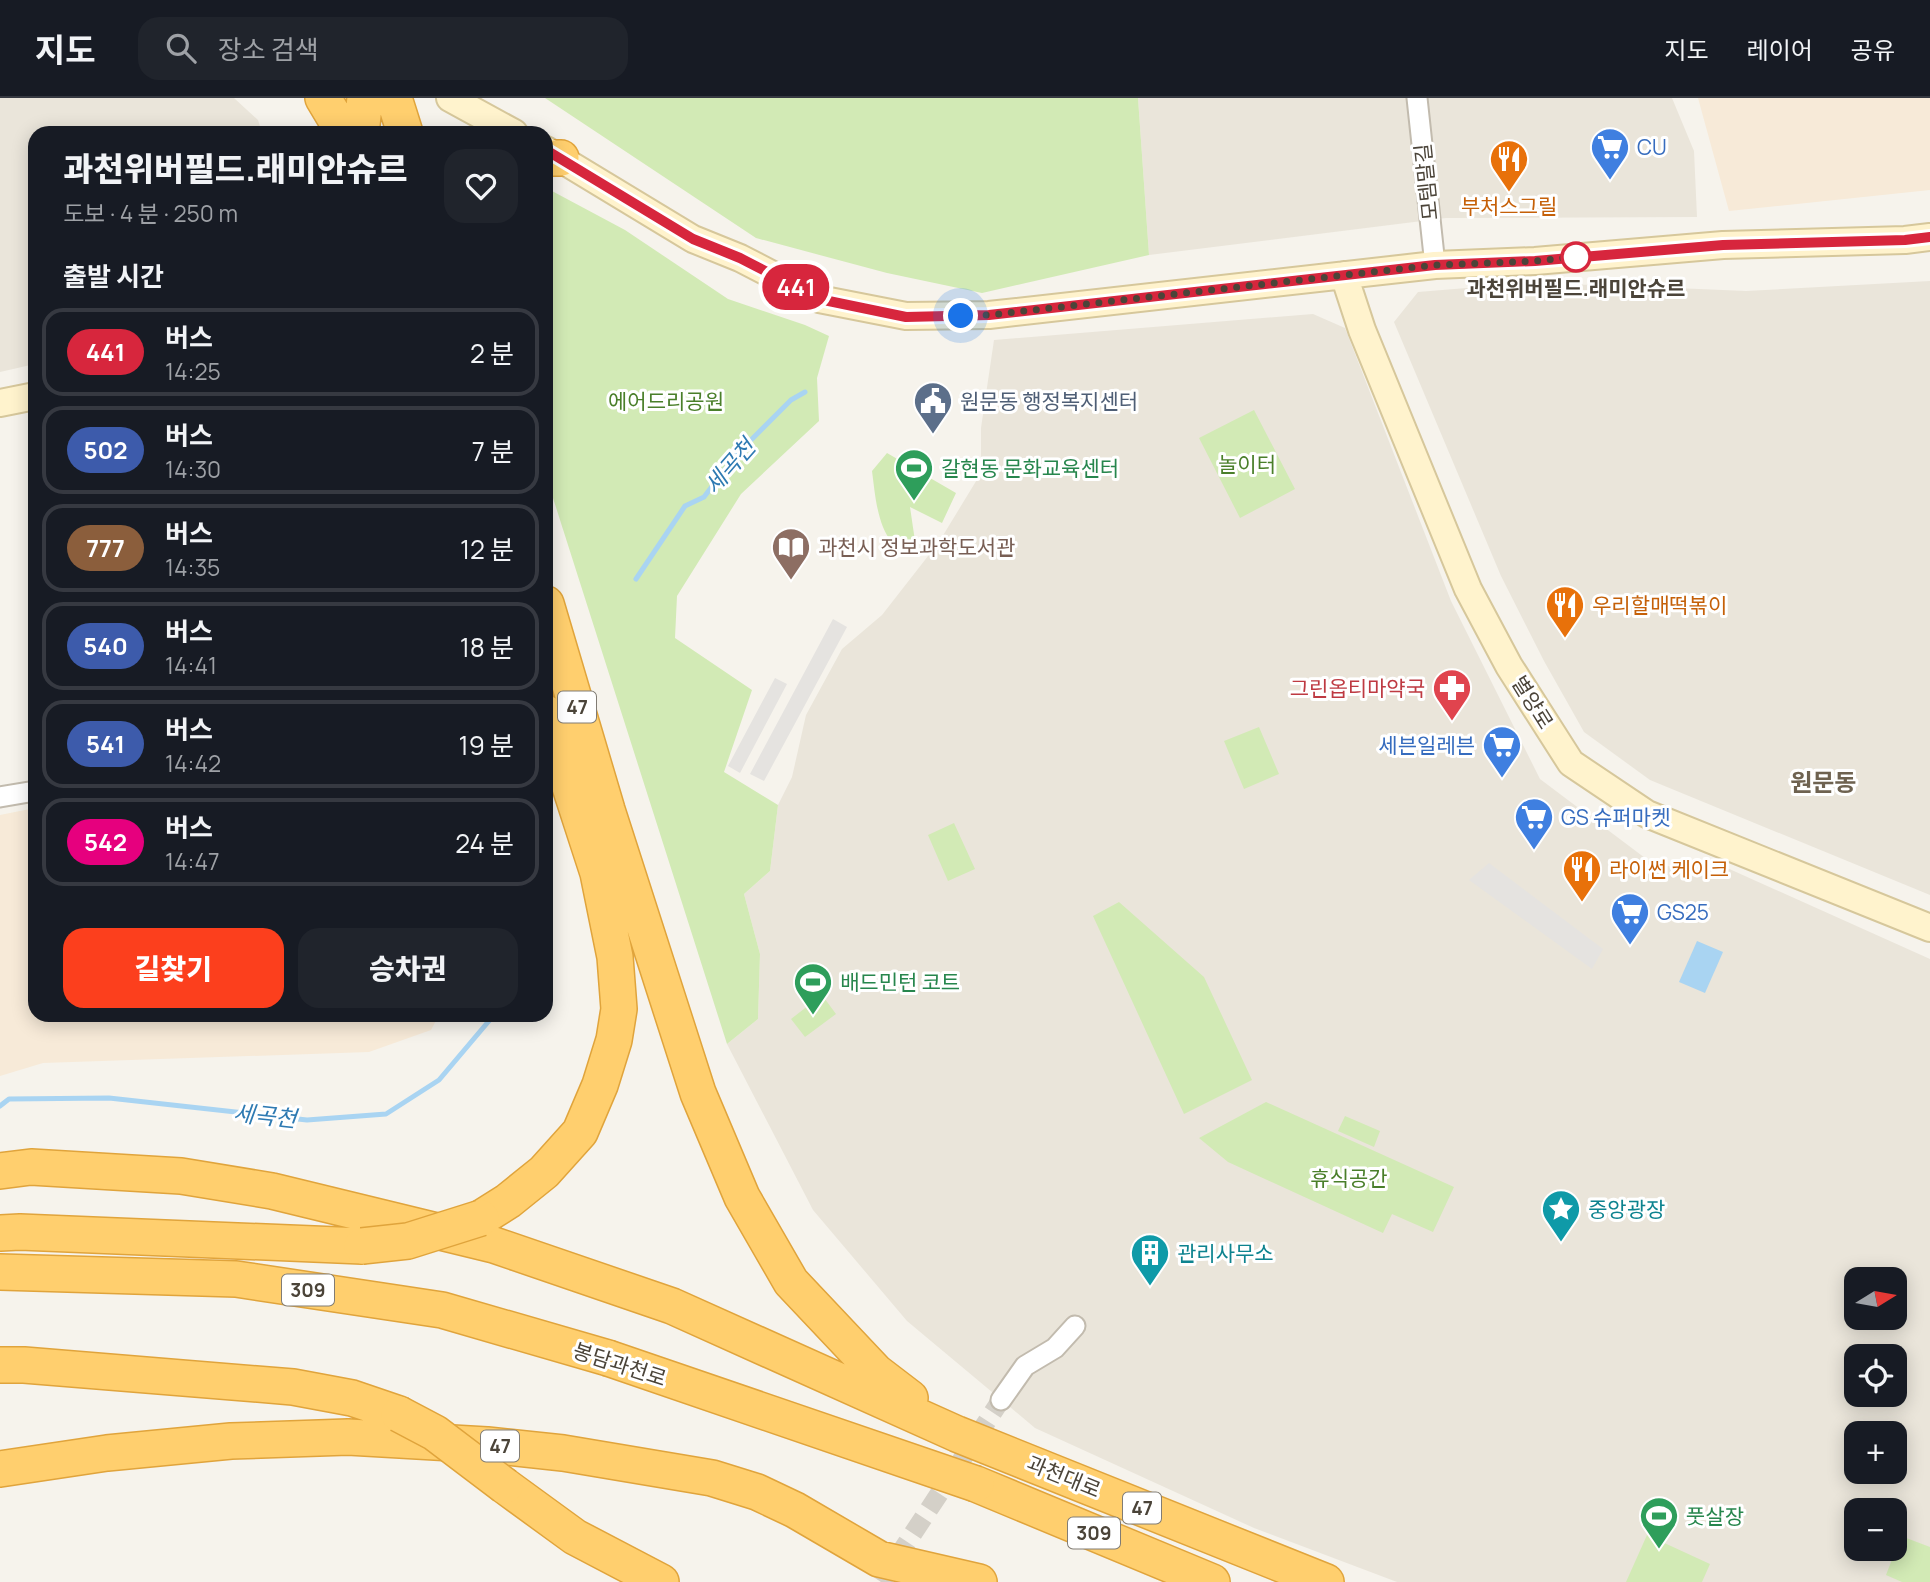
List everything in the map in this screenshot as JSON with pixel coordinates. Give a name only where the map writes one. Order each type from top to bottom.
[{"type":"highway","points":[[323,98],[340,126]]},
{"type":"highway","points":[[362,126],[365,98]]},
{"type":"highway","points":[[394,98],[403,126]]},
{"type":"highway","name":"47","points":[[553,628],[607,810],[698,1093],[742,1197],[791,1282],[800,1292],[876,1372],[957,1434]]},
{"type":"highway","points":[[0,1233],[20,1231],[362,1246],[408,1241],[481,1218],[508,1201],[544,1172],[580,1132],[600,1085],[614,1040],[619,1009],[615,957],[598,873],[553,735]]},
{"type":"highway","name":"47","points":[[0,1171],[31,1167],[181,1175],[272,1191],[494,1245],[672,1306],[957,1434]]},
{"type":"highway","name":"봉담과천로","points":[[0,1272],[236,1279],[442,1310],[608,1359],[976,1484],[1212,1582]]},
{"type":"highway","points":[[0,1365],[293,1387],[352,1398],[398,1414],[435,1433],[575,1537],[661,1582]]},
{"type":"highway","name":"과천대로","points":[[957,1434],[1326,1582]]},
{"type":"highway","name":"47","points":[[0,1469],[107,1453],[217,1443],[348,1437],[487,1445],[563,1453],[712,1478],[757,1492],[879,1559],[979,1582]]},
{"type":"street","points":[[450,98],[501,126]]},
{"type":"street","name":"모템말길","points":[[1418,98],[1435,265]]},
{"type":"street","points":[[553,156],[693,239],[740,258],[819,299],[906,317],[989,315],[1435,265],[1535,261],[1723,245],[1930,237]]},
{"type":"street","name":"별양로","points":[[1344,275],[1362,330],[1468,589],[1509,666],[1571,763],[1647,814],[1930,928]]},
{"type":"street","points":[[0,403],[28,397]]},
{"type":"street","points":[[0,797],[28,792]]},
{"type":"street","points":[[1001,1400],[1025,1366],[1055,1348],[1075,1326]]},
{"type":"shaded area","points":[[0,98],[234,98],[258,120],[260,126],[28,126],[28,366],[0,372]]},
{"type":"shaded area","points":[[1138,98],[1672,98],[1694,151],[1697,217],[1446,218],[1149,255]]},
{"type":"shaded area","points":[[1698,98],[1930,98],[1930,190],[1729,211]]},
{"type":"shaded area","points":[[1930,281],[1930,895],[1650,780],[1584,732],[1501,576],[1394,322],[1418,292],[1515,284],[1746,291]]},
{"type":"shaded area","points":[[1313,314],[1345,328],[1451,601],[1540,779],[1657,867],[1716,863],[1930,959],[1930,1582],[1397,1582],[1254,1528],[1035,1428],[907,1321],[813,1210],[727,1044],[758,1019],[760,954],[744,894],[770,871],[778,805],[792,777],[806,715],[842,649],[882,615],[939,542],[981,473],[981,428],[994,340]]},
{"type":"shaded area","points":[[833,619],[847,627],[764,781],[750,774]]},
{"type":"shaded area","points":[[775,678],[787,684],[740,773],[728,766]]},
{"type":"shaded area","points":[[28,809],[28,1022],[435,1022],[431,1030],[369,1052],[43,1063],[0,1076],[0,815]]},
{"type":"shaded area","points":[[1489,863],[1603,949],[1592,969],[1469,880]]},
{"type":"green space","points":[[545,98],[1138,98],[1149,255],[982,293],[887,273],[756,238]]},
{"type":"green space","name":"에어드리공원","points":[[553,192],[625,230],[728,299],[829,336],[817,378],[819,421],[741,494],[677,596],[675,638],[752,690],[724,772],[778,805],[770,871],[744,894],[760,954],[758,1019],[727,1044],[553,498]]},
{"type":"green space","name":"놀이터","points":[[1254,410],[1295,489],[1240,518],[1199,438]]},
{"type":"green space","name":"갈현동 문화교육센터","points":[[887,453],[956,493],[942,523],[910,507],[915,541],[905,553],[887,535],[876,499],[872,471]]},
{"type":"green space","points":[[1259,727],[1279,774],[1244,789],[1224,741]]},
{"type":"green space","points":[[954,823],[975,869],[948,881],[928,835]]},
{"type":"green space","points":[[1119,902],[1204,977],[1252,1080],[1184,1114],[1093,916]]},
{"type":"green space","name":"배드민턴 코트","points":[[822,995],[836,1014],[805,1037],[791,1019]]},
{"type":"green space","name":"휴식공간","points":[[1266,1102],[1454,1187],[1433,1232],[1392,1214],[1383,1233],[1228,1162],[1199,1138]]},
{"type":"green space","points":[[1345,1116],[1380,1131],[1374,1147],[1338,1131]]},
{"type":"green space","name":"풋살장","points":[[1647,1535],[1710,1564],[1702,1582],[1626,1582]]},
{"type":"green space","points":[[1907,1538],[1930,1547],[1930,1582],[1902,1582],[1886,1575],[1891,1561],[1907,1561]]},
{"type":"water","points":[[1697,941],[1723,952],[1705,993],[1679,982]]},
{"type":"waterway","name":"세곡천","points":[[636,579],[685,506],[704,497],[736,455],[791,400],[805,392]]},
{"type":"waterway","name":"세곡천","points":[[0,1106],[9,1099],[109,1098],[307,1120],[386,1114],[439,1080],[488,1022]]},
{"type":"tunnel","points":[[881,1582],[1001,1400]]},
{"type":"bus line","name":"441","points":[[553,154],[693,239],[740,258],[819,299],[906,317],[989,315],[1435,265],[1535,261],[1723,245],[1930,237]]},
{"type":"place","name":"CU","points":[[1610,181]]},
{"type":"place","name":"부처스그릴","points":[[1509,193]]},
{"type":"place","name":"과천위버필드.래미안슈르","points":[[1576,257]]},
{"type":"place","name":"원문동 행정복지센터","points":[[933,435]]},
{"type":"place","name":"갈현동 문화교육센터","points":[[914,502]]},
{"type":"place","name":"과천시 정보과학도서관","points":[[791,581]]},
{"type":"place","name":"우리할매떡볶이","points":[[1565,639]]},
{"type":"place","name":"그린옵티마약국","points":[[1452,722]]},
{"type":"place","name":"세븐일레븐","points":[[1502,779]]},
{"type":"place","name":"GS 슈퍼마켓","points":[[1534,851]]},
{"type":"place","name":"라이썬 케이크","points":[[1582,903]]},
{"type":"place","name":"GS25","points":[[1630,946]]},
{"type":"place","name":"배드민턴 코트","points":[[813,1016]]},
{"type":"place","name":"중앙광장","points":[[1561,1243]]},
{"type":"place","name":"관리사무소","points":[[1150,1287]]},
{"type":"place","name":"풋살장","points":[[1659,1550]]},
{"type":"district","name":"원문동","points":[[1823,781]]},
{"type":"route","points":[[961,316],[1435,265],[1535,261],[1582,256],[1576,257]]}]
